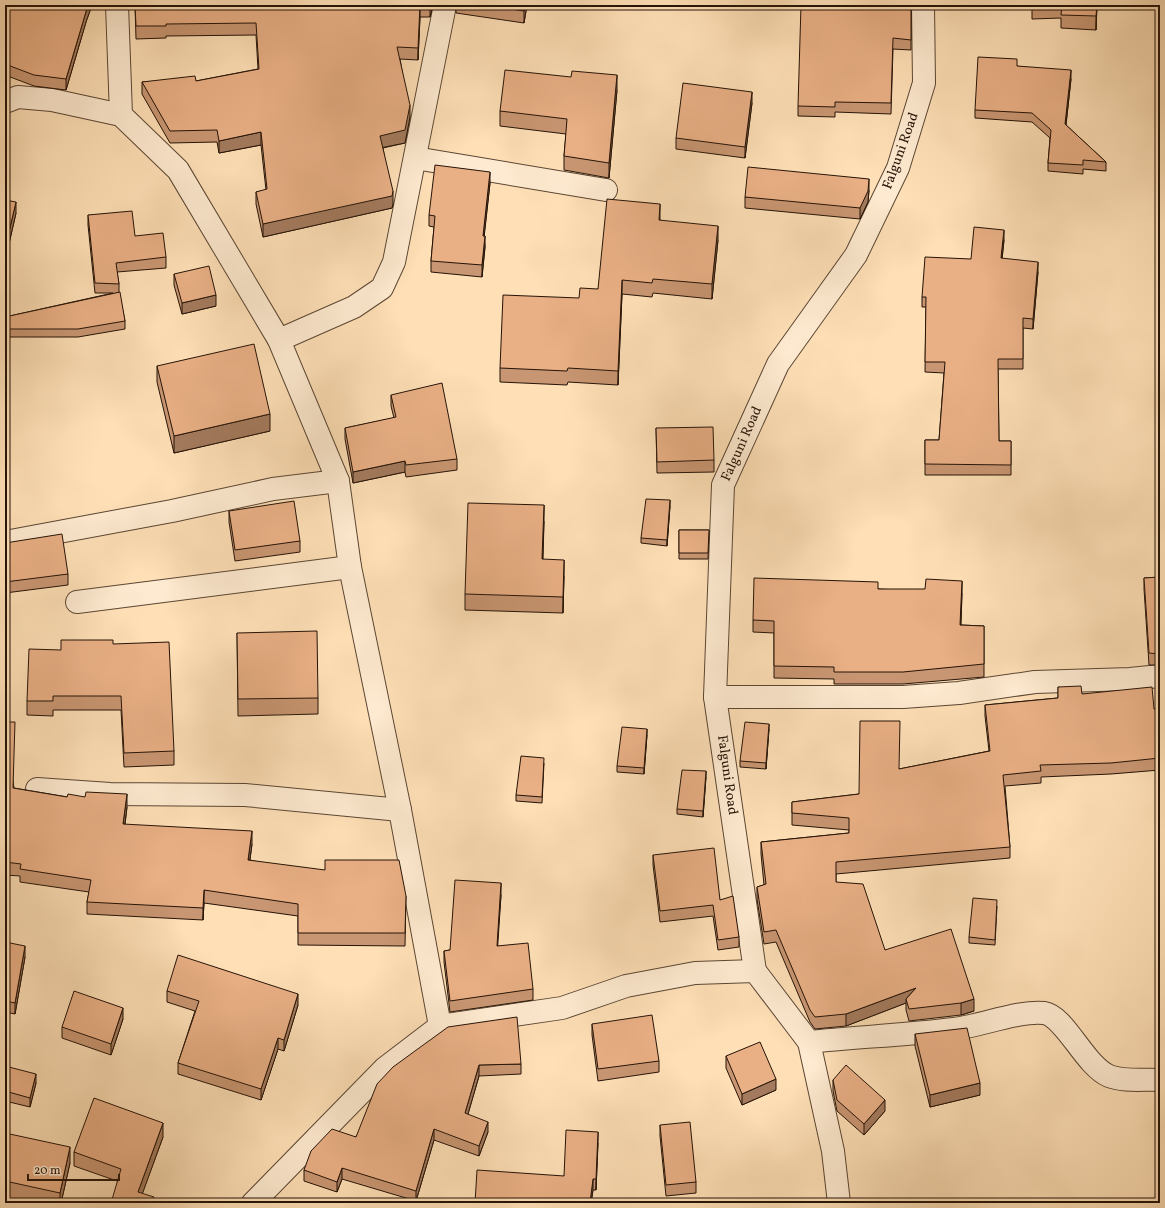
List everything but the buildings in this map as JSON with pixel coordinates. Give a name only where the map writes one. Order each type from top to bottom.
[{"type":"street","points":[[117,5],[121,115]]},
{"type":"street","points":[[279,340],[354,307],[382,288],[394,262],[446,5]]},
{"type":"street","name":"Falguni Road","points":[[755,971],[715,697],[723,485],[778,364],[856,255],[898,168],[924,83],[923,5]]},
{"type":"street","points":[[9,96],[52,100],[121,115],[178,170],[279,340],[338,481],[350,567],[400,810],[440,1026]]},
{"type":"street","points":[[415,158],[606,190]]},
{"type":"street","points":[[5,542],[172,511],[272,489],[338,481]]},
{"type":"street","points":[[77,602],[350,567]]},
{"type":"street","points":[[715,697],[903,697],[959,693],[1035,682],[1130,679],[1160,676]]},
{"type":"street","points":[[37,789],[110,794],[246,795],[400,810]]},
{"type":"street","points":[[253,1203],[385,1068],[440,1026],[562,1008],[626,986],[695,973],[755,971],[809,1042],[833,1151],[839,1203]]},
{"type":"street","points":[[809,1042],[956,1029],[1033,1013],[1046,1013],[1059,1023],[1094,1066],[1108,1076],[1126,1079],[1160,1080]]}]
